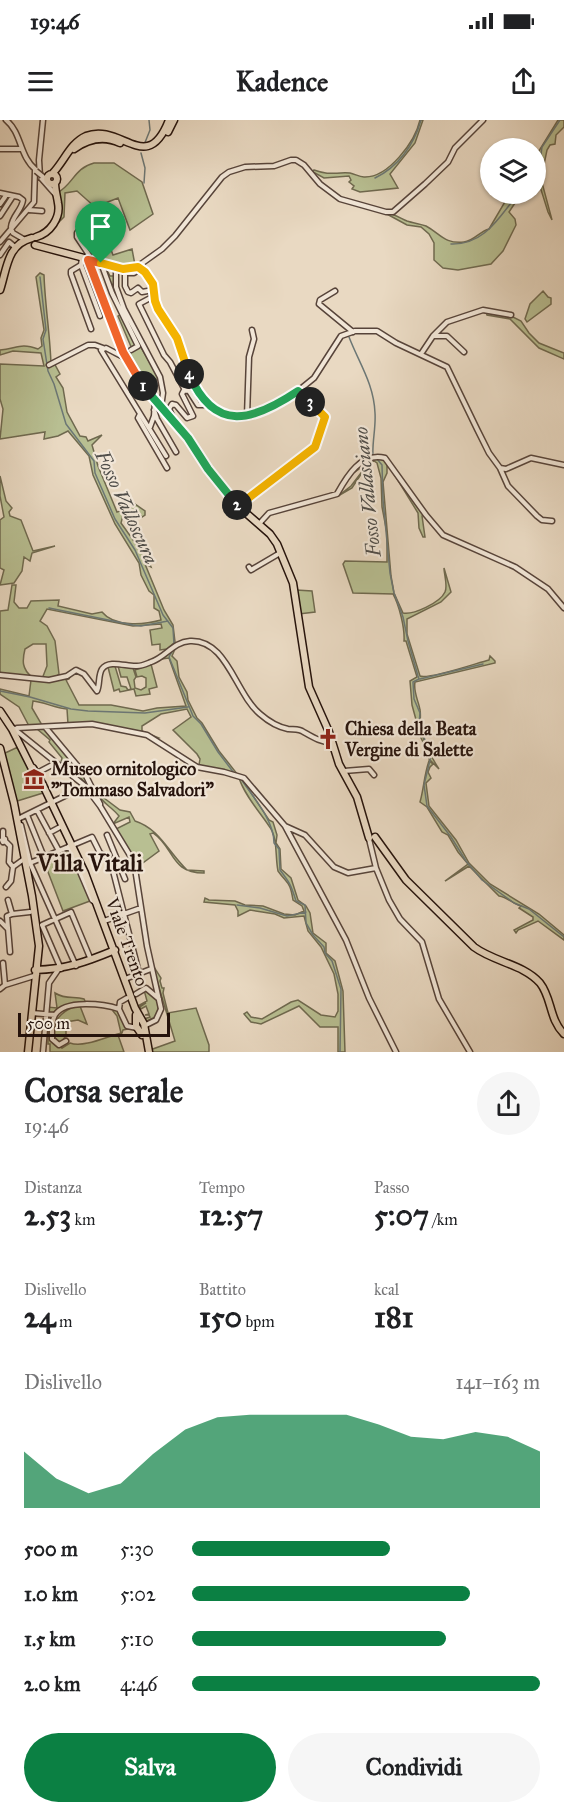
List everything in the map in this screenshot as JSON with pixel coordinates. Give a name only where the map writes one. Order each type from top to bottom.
[{"type":"main road","points":[[0,290],[10,255],[15,247],[34,241],[51,228],[57,218],[59,208],[52,180],[68,153],[90,140],[103,138],[114,140],[135,150],[148,151],[162,140],[172,120]]},
{"type":"main road","points":[[34,241],[84,261],[127,359],[144,388],[156,401],[158,409],[188,438],[208,469],[238,506],[273,538],[293,583],[307,680],[343,771],[354,790],[372,840],[380,844],[406,880],[474,946],[485,955],[531,974],[541,985],[552,1016],[564,1034]]},
{"type":"main road","name":"Viale Trento","points":[[1,715],[14,729],[63,826],[104,921],[148,1050]]},
{"type":"main road","points":[[0,748],[28,861],[39,950],[28,1052]]},
{"type":"main road","points":[[35,973],[76,966],[115,950]]},
{"type":"street","points":[[6,120],[12,126],[29,165],[52,180]]},
{"type":"street","points":[[0,255],[1,245],[29,210],[35,197],[43,120]]},
{"type":"street","points":[[153,290],[142,292],[138,288],[131,293],[128,292],[125,286],[125,273],[134,273],[162,249],[229,172],[245,166],[274,166],[296,160],[304,165],[320,184],[340,199],[393,212],[398,210],[448,162],[455,148],[483,120]]},
{"type":"street","points":[[1,149],[21,149]]},
{"type":"street","points":[[37,170],[41,180],[52,180]]},
{"type":"street","points":[[0,204],[2,195],[21,198],[23,202],[12,219],[10,231]]},
{"type":"street","points":[[0,216],[14,196]]},
{"type":"street","points":[[91,329],[71,271],[89,255],[77,237],[77,233],[95,207]]},
{"type":"street","points":[[29,210],[42,211]]},
{"type":"street","points":[[10,231],[34,241]]},
{"type":"street","points":[[1,245],[9,243],[15,247]]},
{"type":"street","points":[[84,261],[116,268],[140,268]]},
{"type":"street","points":[[84,261],[100,316]]},
{"type":"street","points":[[101,263],[138,346],[131,350]]},
{"type":"street","points":[[116,268],[116,287],[124,309],[160,377],[163,393],[150,427]]},
{"type":"street","points":[[134,273],[140,268]]},
{"type":"street","points":[[140,268],[151,280],[158,309],[177,338],[190,377],[204,399],[225,415],[247,416],[265,410],[298,391],[319,373],[341,336],[353,332],[377,331],[447,367],[489,453],[500,468],[508,486],[542,520],[552,521]]},
{"type":"street","points":[[335,291],[320,300],[319,304],[353,332]]},
{"type":"street","points":[[154,296],[139,304],[164,355],[185,390],[189,391],[198,405],[203,405],[204,399]]},
{"type":"street","points":[[421,354],[433,336],[447,322],[474,311],[483,310],[511,315]]},
{"type":"street","points":[[247,416],[249,357],[254,339],[252,330]]},
{"type":"street","points":[[433,336],[447,336],[464,352]]},
{"type":"street","points":[[49,365],[88,345],[95,345],[127,359]]},
{"type":"street","points":[[103,348],[101,353],[150,427],[166,456]]},
{"type":"street","points":[[174,423],[169,407],[172,404],[176,404],[187,418],[193,416],[182,394],[185,390]]},
{"type":"street","points":[[238,506],[317,444],[324,415],[298,391]]},
{"type":"street","points":[[158,409],[157,419],[176,452]]},
{"type":"street","points":[[140,414],[138,418],[167,468]]},
{"type":"street","points":[[259,524],[269,513],[337,494],[351,471],[373,456],[385,458],[443,535],[515,567],[548,589],[564,609]]},
{"type":"street","points":[[500,468],[506,469],[531,458],[564,465]]},
{"type":"street","points":[[249,567],[251,570],[256,569],[281,553]]},
{"type":"street","points":[[0,675],[51,680],[67,676],[76,670],[84,674],[97,691],[101,671],[105,666],[142,665],[158,659],[169,649],[182,642],[202,642],[220,654],[236,682],[259,714],[282,728],[298,730],[332,742]]},
{"type":"street","points":[[14,729],[92,724],[152,737],[197,767],[244,778],[285,826],[346,940],[369,998],[396,1052]]},
{"type":"street","points":[[45,727],[90,782],[100,806]]},
{"type":"street","points":[[14,729],[85,786],[134,862],[151,969],[161,1012],[153,1022],[139,1025],[125,1023],[119,1009],[120,1002]]},
{"type":"street","points":[[35,772],[56,763]]},
{"type":"street","points":[[343,771],[369,769],[374,775]]},
{"type":"street","points":[[20,818],[85,786]]},
{"type":"street","points":[[14,803],[17,804],[28,861],[76,966]]},
{"type":"street","points":[[37,810],[59,850]]},
{"type":"street","points":[[27,815],[44,857]]},
{"type":"street","points":[[49,833],[63,826]]},
{"type":"street","points":[[285,826],[305,834],[330,864],[343,871],[355,872],[376,868]]},
{"type":"street","points":[[3,831],[4,840],[10,846],[9,862],[13,867],[11,881],[6,887]]},
{"type":"street","points":[[107,835],[125,879]]},
{"type":"street","points":[[13,867],[92,837],[100,854],[110,860],[139,973]]},
{"type":"street","points":[[372,840],[376,868],[394,910],[422,942],[439,999],[470,1052]]},
{"type":"street","points":[[110,860],[117,857]]},
{"type":"street","points":[[33,896],[30,912],[36,922]]},
{"type":"street","points":[[8,900],[12,914]]},
{"type":"street","points":[[104,921],[141,908]]},
{"type":"street","points":[[10,952],[7,916],[30,912]]},
{"type":"street","points":[[43,1052],[48,982],[60,969],[42,925],[71,912],[91,960]]},
{"type":"street","points":[[0,921],[7,928]]},
{"type":"street","points":[[3,963],[5,985]]},
{"type":"street","points":[[125,979],[151,969]]},
{"type":"street","points":[[0,989],[35,973]]},
{"type":"street","points":[[136,994],[146,988],[160,1000]]},
{"type":"street","points":[[108,1006],[127,998]]},
{"type":"street","points":[[31,1013],[56,1015],[71,1005],[108,1006],[119,1009]]},
{"type":"street","points":[[56,1015],[52,1039],[59,1044],[66,1041]]},
{"type":"green space","points":[[420,120],[423,120],[415,143],[390,174],[398,188],[360,192],[352,189],[354,186],[349,182],[351,180],[349,176],[324,178],[313,172],[314,170],[350,173],[364,177],[382,172],[406,148]]},
{"type":"green space","points":[[558,120],[564,120],[564,127],[556,135],[555,144],[550,145],[546,155],[546,139]]},
{"type":"green space","points":[[94,163],[114,163],[142,182],[153,214],[130,230],[118,198],[95,207],[77,191],[65,193],[64,217],[55,226],[57,193],[67,186],[82,169]]},
{"type":"green space","points":[[546,198],[552,220],[546,204]]},
{"type":"green space","points":[[504,204],[514,204],[509,212],[515,219],[516,225],[503,251],[491,264],[458,270],[443,268],[434,260],[434,243],[429,234],[421,227],[407,225],[385,213],[426,226],[447,240],[457,242],[471,240],[489,229]]},
{"type":"green space","points":[[95,207],[113,255],[132,249],[135,265],[116,267],[90,258],[90,254],[77,233]]},
{"type":"green space","points":[[103,270],[110,276],[114,276],[125,313],[159,378],[145,386],[128,358],[132,349],[118,316],[122,314]]},
{"type":"green space","points":[[40,273],[44,275],[51,364],[54,363],[60,374],[56,377],[63,388],[67,412],[80,436],[86,437],[88,441],[102,435],[92,445],[117,512],[135,504],[145,511],[142,517],[136,511],[123,515],[121,523],[149,562],[151,567],[145,564],[164,610],[173,625],[175,642],[167,649],[160,650],[160,644],[152,645],[150,630],[162,628],[161,624],[133,626],[47,609],[40,621],[47,626],[55,641],[59,674],[55,678],[42,679],[47,666],[46,644],[33,644],[25,649],[24,665],[32,677],[1,674],[0,672],[0,611],[8,610],[12,585],[16,585],[14,602],[19,608],[27,608],[31,601],[59,600],[58,606],[92,614],[102,612],[107,617],[129,624],[161,620],[159,611],[154,608],[154,595],[149,591],[141,575],[139,563],[115,524],[93,475],[89,456],[68,431],[44,439],[45,432],[0,439],[3,409],[0,399],[0,364],[44,366],[41,353],[13,351],[0,355],[0,350],[22,346],[38,349],[42,346],[41,338],[44,330],[36,277]]},
{"type":"green space","points":[[543,291],[551,298],[551,304],[527,322],[525,319],[530,304]]},
{"type":"green space","points":[[486,311],[511,316],[521,321],[539,343],[564,353],[564,359],[539,348],[510,319],[487,315]]},
{"type":"green space","points":[[385,458],[425,515],[422,516],[425,537],[423,537],[419,528],[418,513],[387,466],[383,482],[391,576],[394,593],[403,613],[426,607],[442,596],[446,587],[444,568],[451,592],[441,602],[407,619],[407,634],[420,676],[453,671],[489,660],[490,656],[495,661],[495,663],[415,682],[421,730],[439,769],[429,759],[412,705],[410,681],[417,677],[406,641],[404,641],[403,623],[393,594],[353,593],[343,564],[345,561],[387,562],[387,533],[382,507],[381,478],[377,463],[369,462],[352,488],[338,496],[351,486],[364,469],[362,467],[353,471],[368,459]]},
{"type":"green space","points":[[0,476],[6,501],[12,508],[9,512],[10,516],[21,520],[33,551],[55,546],[32,553],[30,561],[24,557],[22,571],[14,583],[0,585],[4,570],[0,568],[0,520],[4,517],[0,496]]},
{"type":"green space","points":[[296,590],[312,591],[315,612],[299,614]]},
{"type":"green space","points":[[175,649],[172,656],[177,661],[179,677],[197,718],[238,775],[199,765],[200,759],[197,754],[173,730],[191,717],[187,709],[161,714],[142,726],[142,731],[159,738],[157,739],[112,726],[68,724],[67,709],[33,701],[32,708],[42,725],[29,726],[19,707],[0,694],[0,689],[29,696],[31,680],[50,681],[72,673],[66,680],[79,705],[111,705],[143,711],[186,706],[169,658],[161,659]]},
{"type":"green space","points":[[151,664],[157,687],[149,689],[150,694],[136,696],[134,689],[120,692],[119,689],[114,691],[108,667],[115,666],[121,686],[128,690],[131,689],[127,677],[121,677],[118,666],[133,668],[136,677],[135,688],[141,690],[146,687],[146,678],[137,677],[135,670]]},
{"type":"green space","points":[[27,728],[44,728],[86,779],[97,798],[81,778],[61,762],[62,758],[49,742],[50,740],[37,729]]},
{"type":"green space","points":[[18,747],[43,793],[14,802],[3,754]]},
{"type":"green space","points":[[429,761],[433,764],[428,772],[431,778],[426,783],[429,806],[456,840],[469,863],[490,884],[539,914],[564,935],[564,940],[538,921],[516,933],[514,930],[533,920],[533,917],[519,908],[521,906],[499,896],[469,866],[445,881],[468,864],[448,835],[442,832],[427,807],[420,802]]},
{"type":"green space","points":[[239,778],[269,820],[273,822],[277,835],[276,843],[280,849],[281,869],[291,878],[298,900],[306,906],[310,913],[313,933],[326,943],[326,953],[335,961],[343,991],[345,1052],[338,1052],[338,1027],[320,1027],[299,1006],[261,1024],[251,1022],[244,1014],[247,1012],[251,1017],[262,1019],[298,1000],[321,1015],[335,1017],[338,1011],[338,994],[334,974],[321,947],[308,931],[304,916],[284,918],[275,914],[250,910],[238,916],[235,905],[204,902],[205,898],[235,901],[295,915],[304,911],[302,906],[293,900],[290,886],[278,871],[272,831],[248,797]]},
{"type":"green space","points":[[96,792],[120,810],[130,812],[135,821],[157,835],[187,870],[179,864],[153,833],[150,834],[159,851],[140,865],[116,829],[130,822],[129,817],[113,824],[119,816]]},
{"type":"green space","points":[[68,850],[66,854],[69,860],[74,859],[90,901],[63,911],[43,859]]},
{"type":"green space","points":[[188,870],[204,871],[204,873],[193,872]]},
{"type":"green space","points":[[152,964],[161,978],[168,1013],[196,1008],[209,1045],[209,1052],[151,1052],[150,1050],[175,1041]]},
{"type":"green space","points":[[146,989],[156,998],[158,1005],[155,1017],[147,1021],[143,1019],[139,1010],[144,1019],[150,1017],[145,1015],[149,1014],[146,1006],[141,1009],[140,1007],[146,1003],[138,1006],[147,1001],[144,990]]},
{"type":"green space","points":[[55,993],[84,999],[86,1003],[66,1005],[53,1013],[47,1012],[47,1007],[57,1008]]},
{"type":"green space","points":[[80,1006],[87,1024],[78,1020],[66,1022],[66,1036],[61,1042],[57,1042],[54,1030],[57,1020],[64,1012]]},
{"type":"green space","points":[[115,1009],[128,1029],[118,1035],[124,1052],[50,1052],[48,1015],[53,1017],[52,1042],[62,1048],[70,1043],[88,1043],[121,1033],[117,1016],[113,1011]]},
{"type":"waterway","points":[[144,145],[150,130],[149,120]]},
{"type":"waterway","points":[[375,178],[391,168],[404,154],[421,120]]},
{"type":"waterway","points":[[546,141],[560,120]]},
{"type":"waterway","points":[[141,153],[145,168],[144,183]]},
{"type":"waterway","points":[[451,244],[463,243],[482,235],[510,204]]},
{"type":"waterway","name":"Fosso Valloscura","points":[[40,277],[46,330],[43,339],[48,371],[66,424],[94,461],[95,473],[115,519],[135,550],[163,615],[173,628],[174,644]]},
{"type":"waterway","name":"Fosso Vallasciano","points":[[349,337],[369,383],[374,402],[373,456]]},
{"type":"waterway","name":"Fosso Vallasciano","points":[[377,459],[382,465],[390,573],[419,679],[413,682],[414,699],[420,713],[419,724],[431,756],[424,785],[427,806],[482,880],[514,903],[529,909],[564,937]]},
{"type":"waterway","points":[[49,608],[141,626],[168,621]]},
{"type":"waterway","name":"Fosso Valloscura","points":[[173,650],[169,657],[193,716],[201,724],[234,773]]},
{"type":"waterway","points":[[420,679],[483,664]]},
{"type":"waterway","points":[[0,691],[71,709],[88,711],[145,713],[188,707]]},
{"type":"waterway","name":"Fosso Valloscura","points":[[241,779],[267,817],[274,843],[279,849],[280,870],[290,884],[296,901],[305,905],[306,923],[332,961],[341,989],[340,1052]]},
{"type":"waterway","points":[[237,905],[260,908],[287,916],[306,912]]},
{"type":"place","name":"Chiesa della Beata Vergine di Salette","points":[[328,739]]},
{"type":"place","name":"Museo ornitologico \"Tommaso Salvadori\"","points":[[34,779]]},
{"type":"district","name":"Villa Vitali","points":[[90,863]]},
{"type":"route","points":[[88,260],[101,263],[123,269],[138,267],[149,276],[158,309],[177,338],[190,377],[210,405],[229,417],[247,416],[265,410],[298,391],[325,417],[315,447],[238,506],[208,469],[188,438],[144,388],[128,361],[119,344],[88,260]]}]
